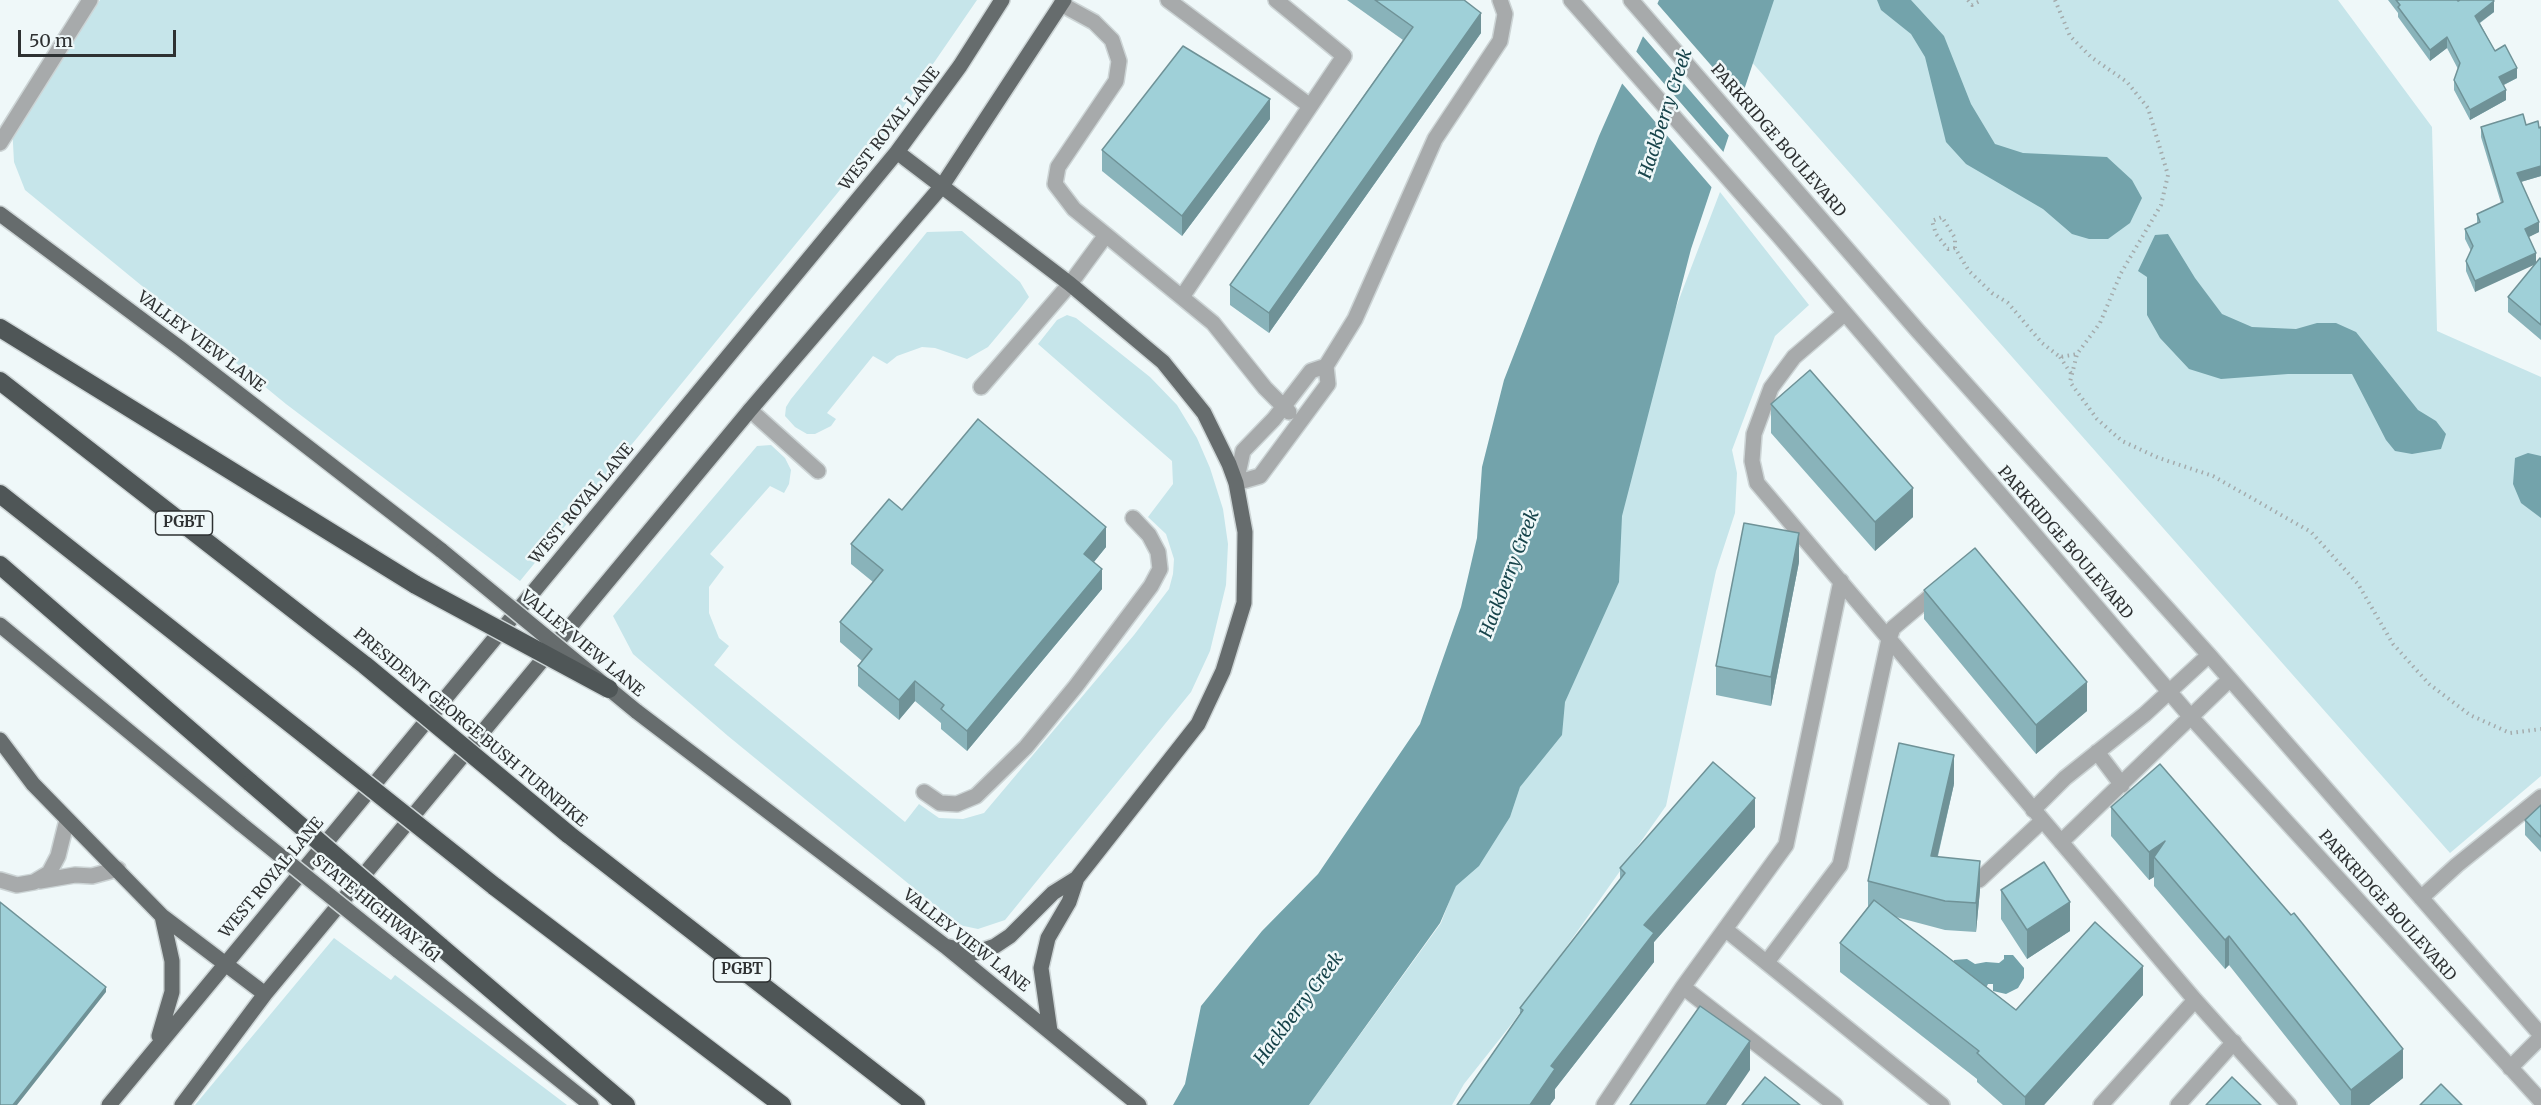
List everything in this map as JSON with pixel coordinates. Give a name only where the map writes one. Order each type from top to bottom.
[{"type":"highway","points":[[0,328],[416,585],[609,689]]},
{"type":"highway","name":"PRESIDENT GEORGE BUSH TURNPIKE","points":[[0,381],[366,666],[568,834],[916,1105]]},
{"type":"highway","points":[[0,494],[494,886],[782,1105]]},
{"type":"highway","points":[[0,565],[626,1105]]},
{"type":"main road","name":"WEST ROYAL LANE","points":[[109,1105],[153,1048],[897,152],[960,66],[1002,0]]},
{"type":"main road","points":[[182,1105],[265,994],[750,410],[942,186],[1063,2]]},
{"type":"main road","points":[[897,152],[1070,284],[1163,362],[1204,413],[1236,483],[1245,532],[1244,603],[1223,671],[1198,724],[1077,878],[1069,902],[1048,938],[1041,968],[1050,1031]]},
{"type":"main road","name":"VALLEY VIEW LANE","points":[[0,214],[181,349],[442,551],[636,711],[945,946],[1139,1105]]},
{"type":"main road","name":"STATE HIGHWAY 161","points":[[0,625],[241,824],[591,1105]]},
{"type":"main road","points":[[0,740],[33,784],[162,916],[265,994]]},
{"type":"main road","points":[[945,946],[974,953],[995,946],[1010,936],[1053,893],[1077,878]]},
{"type":"main road","points":[[153,1048],[163,1027],[172,992],[171,961],[162,916]]},
{"type":"street","points":[[0,143],[90,0]]},
{"type":"street","points":[[1168,0],[1310,106]]},
{"type":"street","points":[[1182,297],[1344,56],[1276,0]]},
{"type":"street","points":[[1326,366],[1311,371],[1284,407],[1243,451],[1236,483],[1260,476],[1328,384],[1326,366],[1355,319],[1435,139],[1500,41],[1505,14],[1500,0]]},
{"type":"street","name":"PARKRIDGE BOULEVARD","points":[[1571,0],[1779,236],[2190,717],[2540,1098]]},
{"type":"street","name":"PARKRIDGE BOULEVARD","points":[[1632,0],[1918,331],[2209,655],[2541,1036]]},
{"type":"street","points":[[1063,2],[1094,22],[1112,40],[1119,61],[1116,81],[1058,167],[1055,184],[1074,209],[1213,323],[1265,388],[1300,422]]},
{"type":"street","points":[[981,387],[1070,284],[1106,235]]},
{"type":"street","points":[[1844,314],[1794,357],[1771,388],[1758,418],[1752,461],[1757,483],[2195,1000],[2289,1105]]},
{"type":"street","points":[[750,410],[818,471]]},
{"type":"street","points":[[924,792],[940,803],[957,804],[976,796],[1026,747],[1076,686],[1151,586],[1160,569],[1158,552],[1149,535],[1133,518]]},
{"type":"street","points":[[1767,962],[1840,865],[1893,628],[1953,577]]},
{"type":"street","points":[[1604,1105],[1683,987],[1786,845],[1841,581]]},
{"type":"street","points":[[1979,880],[2037,815],[2065,778],[2169,692],[2209,655]]},
{"type":"street","points":[[2061,842],[2230,679]]},
{"type":"street","points":[[2097,752],[2122,785]]},
{"type":"street","points":[[2421,898],[2457,865],[2541,797]]},
{"type":"street","points":[[34,882],[49,873],[58,856],[67,820]]},
{"type":"street","points":[[0,880],[17,885],[59,877],[92,876],[118,869]]},
{"type":"street","points":[[1725,929],[1942,1105]]},
{"type":"street","points":[[1683,987],[1834,1105]]},
{"type":"street","points":[[2101,1105],[2195,1000]]},
{"type":"street","points":[[2510,1068],[2541,1036]]},
{"type":"street","points":[[2178,1105],[2234,1042]]},
{"type":"path","points":[[1968,0],[1972,5],[1982,0]]},
{"type":"path","points":[[2055,0],[2070,36],[2091,57],[2127,82],[2148,108],[2168,175],[2161,205],[2121,273],[2100,323],[2077,354],[2070,382],[2097,419],[2122,441],[2159,458],[2213,476],[2311,532],[2358,584],[2393,644],[2429,684],[2470,715],[2510,732],[2541,729]]},
{"type":"path","points":[[1955,249],[1948,249],[1936,234],[1932,221],[1942,217],[1955,238],[1955,249],[1969,272],[1992,293],[2008,303],[2042,343],[2060,357],[2072,375]]},
{"type":"path","points":[[2060,357],[2077,354]]},
{"type":"shaded area","points":[[100,0],[977,0],[880,141],[520,581],[286,404],[25,190],[14,162],[12,125]]},
{"type":"shaded area","points":[[1697,0],[2338,0],[2432,127],[2437,331],[2541,377],[2541,776],[2450,853]]},
{"type":"shaded area","points":[[1720,192],[1809,305],[1775,336],[1732,450],[1737,473],[1735,513],[1716,571],[1666,806],[1514,1021],[1464,1084],[1452,1105],[1309,1105],[1441,923]]},
{"type":"shaded area","points":[[962,231],[1020,282],[1029,297],[988,347],[967,359],[935,348],[922,347],[897,356],[887,364],[873,356],[827,413],[836,419],[831,426],[815,434],[807,434],[795,427],[785,416],[786,407],[791,399],[927,232]]},
{"type":"shaded area","points":[[1067,315],[1076,318],[1150,377],[1177,405],[1197,438],[1210,468],[1223,509],[1228,544],[1226,585],[1210,651],[1191,692],[1005,920],[978,929],[959,925],[728,736],[633,654],[613,616],[757,446],[771,445],[785,458],[791,470],[789,484],[784,493],[770,486],[710,554],[724,567],[709,587],[709,613],[719,638],[729,646],[714,665],[905,822],[919,804],[939,818],[963,819],[984,813],[1134,635],[1169,589],[1173,574],[1174,559],[1166,534],[1148,517],[1173,484],[1172,461],[1038,344],[1057,320]]},
{"type":"shaded area","points":[[334,938],[391,980],[395,975],[567,1105],[195,1105]]},
{"type":"water","name":"Hackberry Creek","points":[[1659,0],[1774,0],[1691,249],[1622,516],[1619,582],[1565,702],[1562,735],[1520,787],[1510,817],[1479,866],[1456,886],[1440,923],[1309,1105],[1173,1105],[1185,1084],[1201,1006],[1262,931],[1318,874],[1420,724],[1461,607],[1477,538],[1482,467],[1504,380],[1599,136]]},
{"type":"water","points":[[1877,0],[1911,0],[1944,36],[1971,104],[1995,144],[2023,153],[2107,157],[2132,180],[2142,198],[2130,223],[2108,239],[2089,239],[2072,234],[2043,209],[1966,164],[1946,142],[1925,57],[1911,34],[1881,10]]},
{"type":"water","points":[[2168,234],[2195,278],[2222,314],[2252,327],[2296,329],[2317,323],[2336,323],[2356,332],[2418,410],[2436,421],[2446,434],[2441,449],[2412,454],[2395,451],[2386,440],[2352,374],[2288,374],[2221,379],[2189,369],[2160,338],[2147,315],[2147,277],[2138,271],[2155,235]]},
{"type":"water","points":[[2528,453],[2541,456],[2541,518],[2521,503],[2513,484],[2515,458]]},
{"type":"water","points":[[2004,955],[2013,955],[2024,968],[2024,978],[2018,988],[2006,994],[1993,991],[1993,984],[1988,984],[1985,990],[1951,973],[1954,960],[1967,959],[1975,964],[1999,963],[2004,959]]},
{"type":"pier","points":[[1655,1],[1743,102],[1731,138],[1641,34]]},
{"type":"pier","points":[[1634,49],[1726,155],[1714,190],[1620,81]]},
{"type":"building","points":[[1375,0],[1464,0],[1481,13],[1269,313],[1230,285],[1413,27]]},
{"type":"building","points":[[2396,0],[2493,0],[2475,16],[2495,51],[2505,45],[2517,68],[2499,77],[2506,90],[2470,110],[2454,80],[2460,63],[2447,37],[2430,50],[2398,7],[2400,5]]},
{"type":"building","points":[[1183,46],[1270,99],[1182,216],[1102,150]]},
{"type":"building","points":[[2523,114],[2526,125],[2538,121],[2539,128],[2541,127],[2541,166],[2517,173],[2539,222],[2525,229],[2536,253],[2475,281],[2466,261],[2473,246],[2465,229],[2480,222],[2477,214],[2503,202],[2481,127]]},
{"type":"building","points":[[2540,258],[2541,260],[2541,325],[2508,297]]},
{"type":"building","points":[[1810,370],[1913,488],[1875,522],[1771,404]]},
{"type":"building","points":[[978,419],[1106,527],[1084,554],[1102,569],[967,731],[941,709],[944,705],[915,681],[899,700],[858,666],[872,649],[840,622],[883,570],[851,544],[889,499],[902,510]]},
{"type":"building","points":[[1744,523],[1799,533],[1771,677],[1716,666]]},
{"type":"building","points":[[1975,548],[2087,682],[2036,725],[1924,590]]},
{"type":"building","points":[[1899,743],[1954,755],[1931,856],[1980,861],[1976,903],[1945,901],[1868,881]]},
{"type":"building","points":[[1713,762],[1755,798],[1644,925],[1654,933],[1551,1066],[1555,1069],[1530,1105],[1457,1105],[1523,1010],[1520,1008],[1625,873],[1620,868]]},
{"type":"building","points":[[2160,764],[2291,915],[2294,913],[2403,1049],[2351,1090],[2229,936],[2225,940],[2154,857],[2165,841],[2149,852],[2111,807]]},
{"type":"building","points":[[2541,805],[2541,837],[2525,820]]},
{"type":"building","points":[[2044,862],[2070,902],[2027,930],[2001,890]]},
{"type":"building","points":[[1874,900],[2016,1010],[2095,922],[2143,966],[2025,1097],[1977,1053],[1979,1051],[1840,943]]},
{"type":"building","points":[[0,902],[106,987],[13,1105],[0,1105]]},
{"type":"building","points":[[1700,1006],[1750,1041],[1706,1105],[1630,1105]]},
{"type":"building","points":[[1765,1077],[1800,1105],[1742,1105]]},
{"type":"building","points":[[2232,1077],[2261,1105],[2206,1105]]},
{"type":"building","points":[[2441,1084],[2462,1105],[2420,1105]]}]
